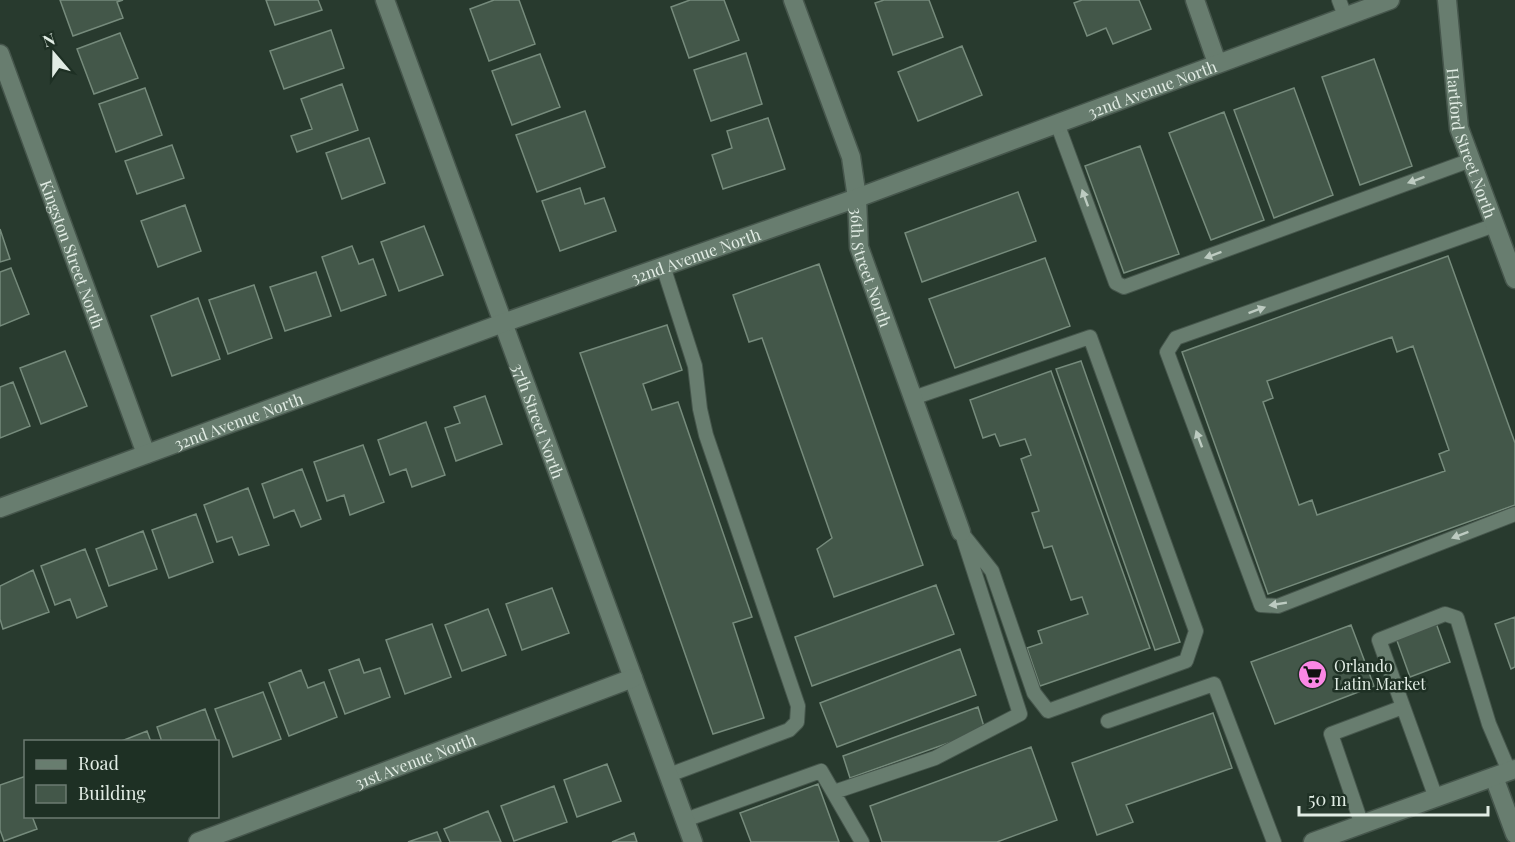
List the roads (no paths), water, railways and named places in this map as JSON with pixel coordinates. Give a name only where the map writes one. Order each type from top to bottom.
[{"type":"street","name":"37th Street North","points":[[385,0],[693,842]]},
{"type":"street","name":"36th Street North","points":[[793,0],[851,157],[857,198],[859,247],[961,532]]},
{"type":"street","points":[[1195,0],[1217,63]]},
{"type":"street","name":"32nd Avenue North","points":[[0,508],[503,323],[857,198],[1217,63],[1342,8],[1390,0]]},
{"type":"street","name":"Hartford Street North","points":[[1447,0],[1460,128],[1515,279]]},
{"type":"street","name":"Kingston Street North","points":[[0,54],[146,454]]},
{"type":"street","name":"31st Avenue North","points":[[198,842],[633,678]]},
{"type":"street","points":[[1313,842],[1506,773],[1515,834]]},
{"type":"lane","points":[[1057,123],[1116,284],[1124,288],[1471,160]]},
{"type":"lane","points":[[1495,225],[1176,338],[1167,352],[1261,605],[1278,606],[1515,514]]},
{"type":"lane","points":[[663,266],[695,366],[700,409],[706,435],[798,706],[797,722],[789,730],[669,775]]},
{"type":"lane","points":[[913,398],[1090,337],[1196,631],[1186,661],[1048,711],[1034,693],[992,570],[961,532]]},
{"type":"lane","points":[[834,792],[935,758],[1020,714],[961,532]]},
{"type":"lane","points":[[1436,798],[1379,640],[1445,614],[1457,618],[1506,773]]},
{"type":"lane","points":[[1108,721],[1214,684],[1274,842]]},
{"type":"lane","points":[[1362,825],[1331,734],[1403,707]]},
{"type":"lane","points":[[685,820],[821,771],[862,842]]},
{"type":"place","name":"Orlando Latin Market","points":[[1313,674]]}]
